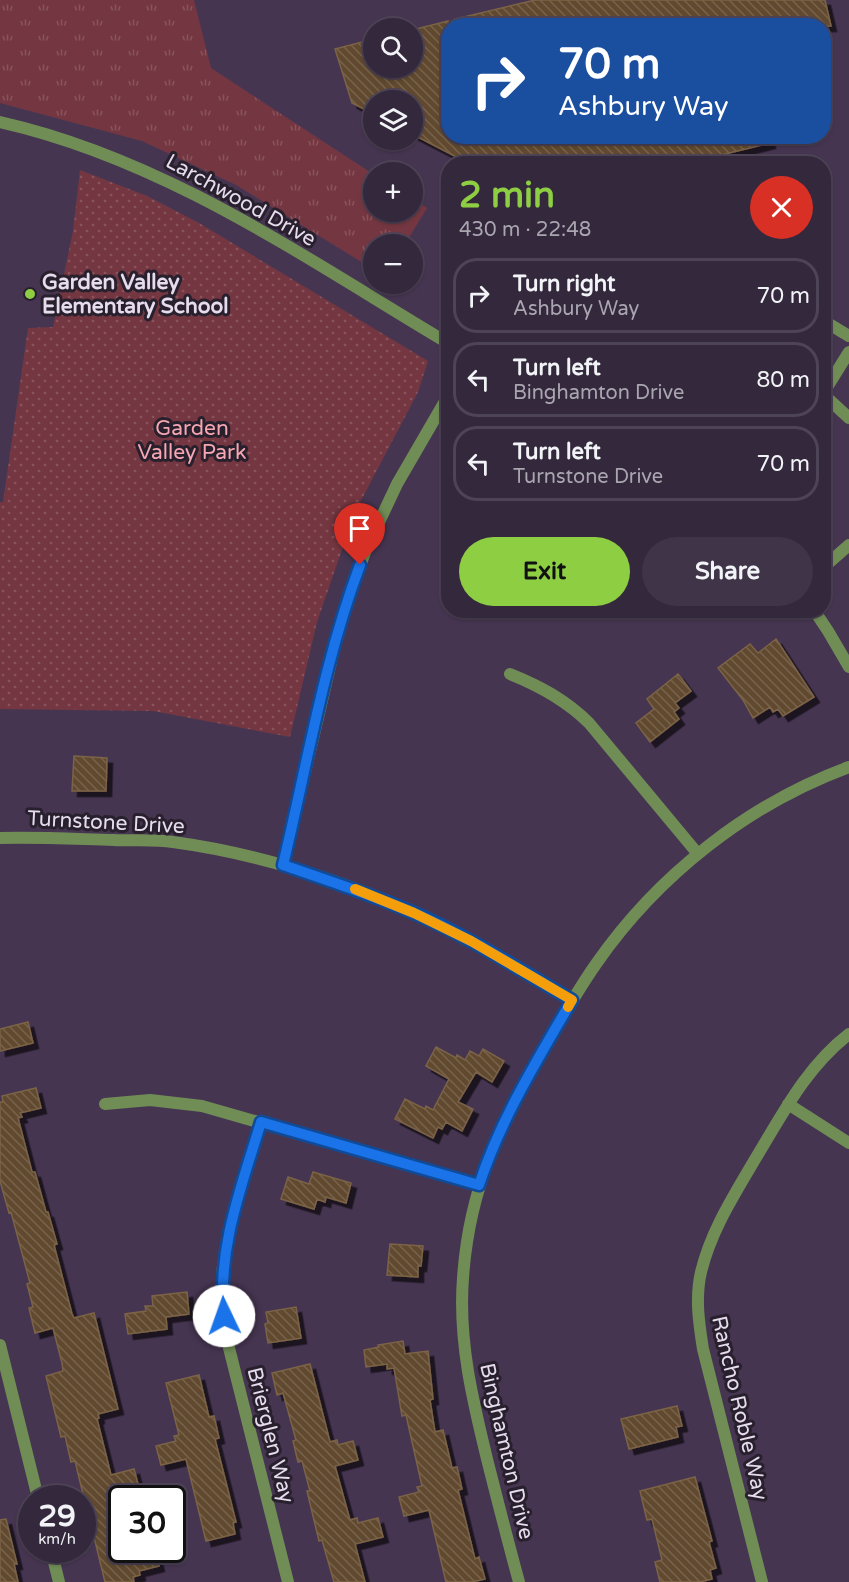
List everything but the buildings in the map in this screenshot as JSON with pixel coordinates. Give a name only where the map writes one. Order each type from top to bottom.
[{"type":"street","name":"Larchwood Drive","points":[[0,122],[82,145],[158,176],[214,204],[441,339]]},
{"type":"street","points":[[831,325],[849,336]]},
{"type":"street","points":[[831,382],[849,352]]},
{"type":"street","points":[[831,401],[849,418]]},
{"type":"street","points":[[283,865],[349,595],[366,550],[397,484],[441,408]]},
{"type":"street","points":[[831,561],[849,545]]},
{"type":"street","points":[[820,618],[849,667]]},
{"type":"street","points":[[510,674],[536,684],[577,711],[590,723],[698,854]]},
{"type":"street","name":"Binghamton Drive","points":[[519,1582],[472,1399],[462,1324],[463,1279],[468,1234],[479,1185],[501,1126],[572,1000],[619,933],[657,891],[698,854],[731,829],[779,799],[849,767]]},
{"type":"street","name":"Turnstone Drive","points":[[0,838],[171,842],[234,853],[283,865],[355,889],[414,913],[471,941],[572,1000]]},
{"type":"street","name":"Rancho Roble Way","points":[[762,1582],[703,1349],[698,1305],[700,1275],[708,1245],[721,1217],[788,1104],[814,1067],[835,1044],[849,1034]]},
{"type":"street","points":[[105,1104],[167,1101],[202,1106],[479,1185]]},
{"type":"street","points":[[788,1104],[849,1143]]},
{"type":"street","name":"Brierglen Way","points":[[261,1122],[230,1227],[223,1267],[222,1295],[226,1336],[288,1582]]},
{"type":"street","points":[[0,1345],[35,1485]]},
{"type":"street","points":[[54,1563],[59,1582]]},
{"type":"green space","points":[[0,0],[194,0],[211,68],[363,167],[363,222],[418,222],[411,234],[363,234],[363,263],[236,185],[142,141],[0,103]]},
{"type":"green space","name":"Garden Valley Park","points":[[80,170],[147,196],[199,223],[428,361],[418,392],[355,512],[317,622],[290,737],[153,711],[0,709],[0,502],[3,502],[28,328],[53,327],[73,231]]},
{"type":"slow traffic","points":[[355,889],[414,913],[471,941],[572,1000],[568,1007]]},
{"type":"place","name":"Garden Valley Elementary School","points":[[30,294]]},
{"type":"route","points":[[224,1316],[223,1267],[230,1227],[261,1122],[479,1185],[501,1126],[572,1000],[471,941],[414,913],[355,889],[283,865],[332,658],[349,595],[360,565]]}]
